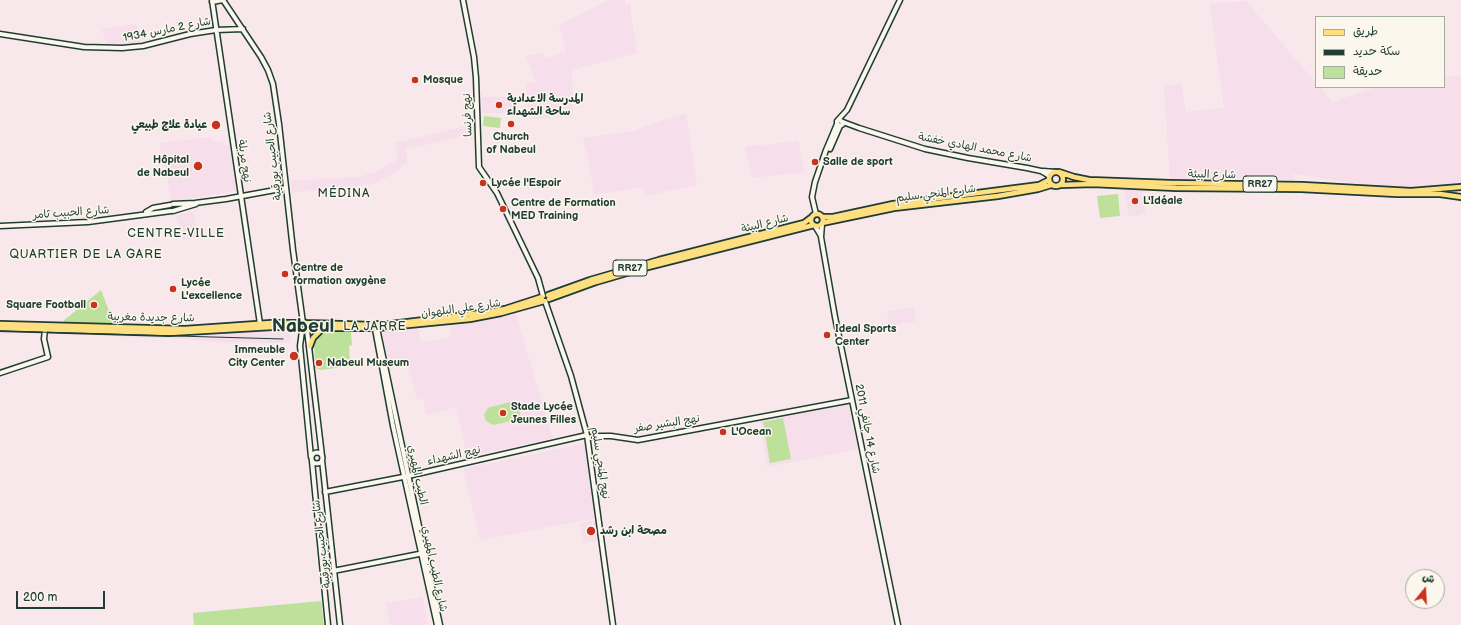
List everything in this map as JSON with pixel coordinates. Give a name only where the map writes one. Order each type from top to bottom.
[{"type":"main road","points":[[1051,185],[1049,178],[1051,173],[1058,172],[1064,180],[1061,185]]},
{"type":"main road","name":"شارع البيئة","points":[[1058,172],[1089,180],[1170,184],[1302,185],[1411,191],[1461,187]]},
{"type":"main road","name":"شارع المنجي سليم","points":[[817,215],[833,217],[893,204],[1039,185],[1049,178]]},
{"type":"main road","name":"شارع البيئة","points":[[1061,185],[1093,184],[1176,188],[1301,189],[1397,194],[1440,194],[1461,197]]},
{"type":"main road","name":"شارع المنجي سليم","points":[[815,225],[894,208],[998,196],[1038,189],[1051,185]]},
{"type":"main road","name":"RR27","points":[[1051,185],[1056,187],[1061,185]]},
{"type":"main road","points":[[815,225],[812,222],[817,215],[822,224]]},
{"type":"main road","name":"شارع البيئة","points":[[720,246],[804,223],[817,215]]},
{"type":"main road","name":"شارع البيئة","points":[[720,246],[815,225]]},
{"type":"main road","name":"شارع علي البلهوان","points":[[304,326],[376,327],[505,309],[546,298],[615,273],[720,246]]},
{"type":"main road","name":"شارع جديدة مغربية","points":[[0,324],[186,329],[304,326]]},
{"type":"main road","name":"شارع جديدة مغربية","points":[[0,328],[169,333],[260,326]]},
{"type":"main road","name":"شارع علي البلهوان","points":[[304,326],[376,327]]},
{"type":"main road","points":[[310,346],[312,338],[328,327]]},
{"type":"street","points":[[212,1],[223,0]]},
{"type":"street","name":"شارع الحبيب بورقيبة","points":[[223,0],[265,63],[273,84],[304,326],[310,346],[340,625]]},
{"type":"street","name":"نهج فرنسا","points":[[463,0],[474,57],[476,78],[478,165],[481,171]]},
{"type":"street","points":[[817,215],[815,202],[817,186],[827,156],[847,110],[900,0]]},
{"type":"street","name":"نهج مربلة","points":[[212,1],[260,326]]},
{"type":"street","name":"شارع 2 مارس 1934","points":[[0,34],[84,47],[122,48],[143,46],[190,34],[216,30],[243,29]]},
{"type":"street","name":"شارع محمد الهادي خفشة","points":[[841,123],[939,152],[1041,171],[1058,172]]},
{"type":"street","name":"نهج المنجي سليم","points":[[481,171],[497,193],[546,298],[579,402],[588,436],[613,625]]},
{"type":"street","points":[[1041,171],[1048,175],[1049,178]]},
{"type":"street","name":"شارع الحبيب ثامر","points":[[144,214],[153,208],[171,204],[202,202],[286,188]]},
{"type":"street","name":"شارع الحبيب ثامر","points":[[0,226],[88,222],[172,211],[202,202]]},
{"type":"street","points":[[171,204],[175,208],[172,211]]},
{"type":"street","points":[[821,237],[822,224]]},
{"type":"street","points":[[815,225],[821,237]]},
{"type":"street","name":"شارع 14 جانفي 2011","points":[[821,237],[852,400],[898,625]]},
{"type":"street","name":"شارع الحبيب بورقيبة","points":[[304,326],[300,346],[328,625]]},
{"type":"street","name":"شارع الطيب المهيري","points":[[376,327],[437,625]]},
{"type":"street","points":[[0,373],[48,356],[44,339],[46,329]]},
{"type":"street","name":"نهج البشير صفر","points":[[588,436],[607,436],[638,440],[754,417],[852,400]]},
{"type":"street","name":"نهج الشهداء","points":[[325,492],[406,476],[588,436]]},
{"type":"street","points":[[316,453],[322,458],[317,464],[311,459],[316,453]]},
{"type":"street","points":[[334,571],[423,553],[440,625]]},
{"type":"shaded area","points":[[608,0],[624,0],[626,5],[631,3],[631,14],[637,53],[572,70],[573,117],[529,119],[526,83],[536,82],[526,56],[544,52],[545,58],[566,52],[559,25]]},
{"type":"shaded area","points":[[1246,1],[1315,82],[1315,88],[1321,88],[1333,102],[1373,88],[1445,88],[1445,76],[1461,76],[1461,184],[1451,186],[1401,187],[1366,185],[1293,174],[1294,180],[1237,178],[1170,182],[1164,87],[1181,83],[1186,112],[1224,108],[1210,4]]},
{"type":"shaded area","points":[[136,24],[141,45],[109,47],[106,45],[102,29]]},
{"type":"shaded area","name":"المدرسة الاعدادية ساحة الشهداء","points":[[482,97],[515,97],[516,113],[482,113]]},
{"type":"shaded area","points":[[686,114],[697,185],[645,196],[643,187],[594,195],[587,152],[585,150],[583,138],[633,131],[665,119]]},
{"type":"shaded area","points":[[475,124],[477,133],[406,149],[407,162],[394,173],[373,184],[292,193],[291,181],[359,177],[376,172],[398,159],[395,143]]},
{"type":"shaded area","name":"Hôpital de Nabeul","points":[[211,137],[212,142],[222,141],[223,145],[230,144],[236,188],[234,191],[175,201],[172,199],[159,143]]},
{"type":"shaded area","points":[[798,141],[805,172],[752,178],[745,147]]},
{"type":"shaded area","name":"L'Idéale","points":[[1141,188],[1143,190],[1145,213],[1136,216],[1128,215],[1124,189]]},
{"type":"shaded area","points":[[191,212],[193,213],[200,236],[183,241],[176,216]]},
{"type":"shaded area","points":[[914,307],[916,321],[889,326],[887,312]]},
{"type":"shaded area","points":[[515,312],[553,438],[467,457],[456,407],[427,415],[423,399],[417,400],[407,362],[389,365],[383,333],[418,327],[421,343],[451,337],[449,324],[496,317]]},
{"type":"shaded area","points":[[0,330],[178,335],[227,332],[290,331],[291,342],[211,342],[187,339],[123,336],[16,333],[0,334]]},
{"type":"shaded area","points":[[848,404],[858,449],[767,467],[760,419]]},
{"type":"shaded area","points":[[583,444],[585,445],[597,518],[480,540],[463,469]]},
{"type":"shaded area","name":"مصحة ابن رشد","points":[[597,520],[601,540],[584,543],[580,523]]},
{"type":"shaded area","points":[[422,597],[428,625],[390,625],[386,603]]},
{"type":"green space","points":[[484,116],[501,118],[500,128],[483,126]]},
{"type":"green space","points":[[1118,194],[1120,216],[1100,218],[1097,196]]},
{"type":"green space","name":"Square Football","points":[[101,290],[114,324],[63,321]]},
{"type":"green space","points":[[325,330],[351,331],[352,345],[349,346],[350,366],[321,370],[315,368],[314,341]]},
{"type":"green space","name":"Stade Lycée Jeunes Filles","points":[[511,402],[517,404],[520,408],[520,415],[516,420],[493,425],[486,421],[484,415],[487,409]]},
{"type":"green space","points":[[783,418],[791,459],[770,463],[763,422]]},
{"type":"green space","points":[[321,601],[324,625],[194,625],[193,613]]},
{"type":"railway","points":[[0,331],[283,339]]},
{"type":"place","name":"Mosque","points":[[415,80]]},
{"type":"place","name":"المدرسة الاعدادية ساحة الشهداء","points":[[499,105]]},
{"type":"place","name":"Church of Nabeul","points":[[511,124]]},
{"type":"place","name":"عيادة علاج طبيعي","points":[[216,125]]},
{"type":"place","name":"Salle de sport","points":[[815,162]]},
{"type":"place","name":"Hôpital de Nabeul","points":[[198,166]]},
{"type":"place","name":"Lycée l'Espoir","points":[[483,183]]},
{"type":"place","name":"L'Idéale","points":[[1135,201]]},
{"type":"place","name":"Centre de Formation MED Training","points":[[503,209]]},
{"type":"place","name":"Centre de formation oxygène","points":[[285,274]]},
{"type":"place","name":"Lycée L'excellence","points":[[173,289]]},
{"type":"place","name":"Square Football","points":[[94,305]]},
{"type":"place","name":"Ideal Sports Center","points":[[827,335]]},
{"type":"place","name":"Immeuble City Center","points":[[294,356]]},
{"type":"place","name":"Nabeul Museum","points":[[319,363]]},
{"type":"place","name":"Stade Lycée Jeunes Filles","points":[[503,413]]},
{"type":"place","name":"L'Ocean","points":[[723,432]]},
{"type":"place","name":"مصحة ابن رشد","points":[[591,531]]},
{"type":"district","name":"MÉDINA","points":[[344,194]]},
{"type":"district","name":"CENTRE-VILLE","points":[[176,234]]},
{"type":"district","name":"QUARTIER DE LA GARE","points":[[86,255]]},
{"type":"district","name":"Nabeul","points":[[303,327]]},
{"type":"district","name":"LA JARRE","points":[[375,327]]}]
